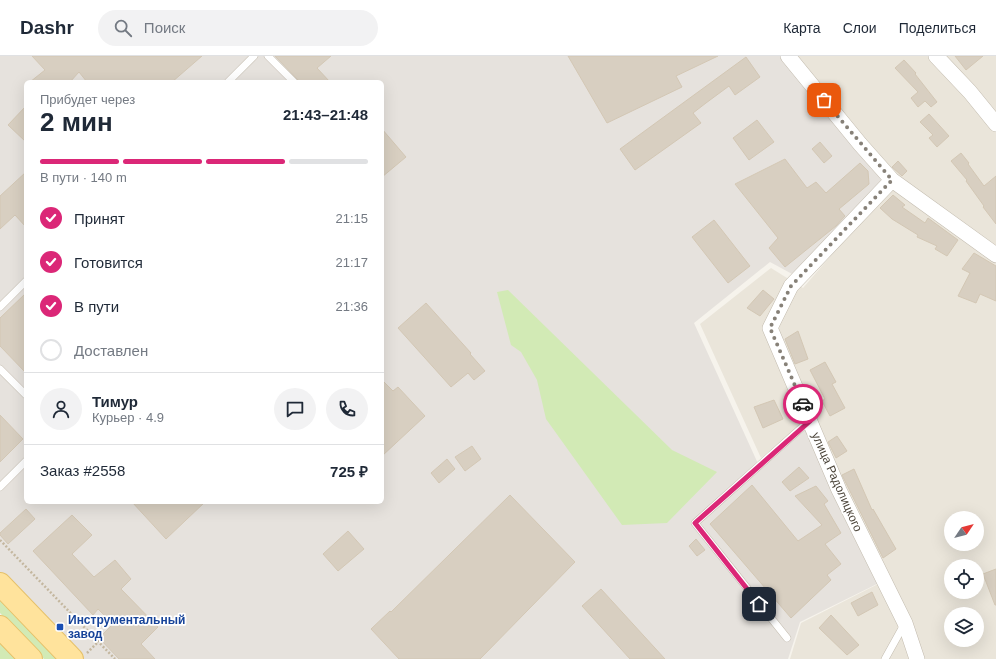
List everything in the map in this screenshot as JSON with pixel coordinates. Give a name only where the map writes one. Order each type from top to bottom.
[{"type":"main road","points":[[0,584],[79,657]]},
{"type":"main road","points":[[0,627],[31,659]]},
{"type":"street","points":[[788,56],[860,144],[892,180],[996,255]]},
{"type":"street","points":[[936,56],[970,92],[996,124]]},
{"type":"street","name":"улица Радолицкого","points":[[892,180],[791,286],[770,328],[839,490],[905,623],[917,659]]},
{"type":"lane","points":[[230,80],[254,56]]},
{"type":"lane","points":[[268,56],[292,80]]},
{"type":"lane","points":[[0,307],[24,283]]},
{"type":"lane","points":[[0,368],[24,393]]},
{"type":"lane","points":[[787,638],[695,523],[810,421]]},
{"type":"lane","points":[[0,488],[24,463]]},
{"type":"lane","points":[[885,659],[905,623]]},
{"type":"path","points":[[0,540],[115,659]]},
{"type":"path","points":[[79,657],[98,642]]},
{"type":"shaded area","points":[[0,56],[783,56],[887,180],[794,275],[770,262],[694,323],[760,468],[808,425],[881,582],[800,622],[788,659],[82,659],[0,574]]},
{"type":"shaded area","points":[[796,56],[996,56],[996,659],[790,659],[801,623],[886,580],[811,415],[761,458],[700,324],[771,268],[803,288],[897,179]]},
{"type":"green space","points":[[508,290],[672,450],[717,472],[667,523],[622,525],[546,419],[537,380],[521,352],[511,345],[497,292]]},
{"type":"green space","points":[[0,596],[60,659],[44,659],[0,613]]},
{"type":"green space","points":[[0,639],[19,659],[0,659]]},
{"type":"building","points":[[32,56],[202,56],[174,80],[85,80],[79,72],[72,80],[32,80],[45,70]]},
{"type":"building","points":[[275,56],[331,56],[317,68],[328,80],[298,80]]},
{"type":"building","points":[[568,56],[718,56],[676,76],[682,87],[607,123]]},
{"type":"building","points":[[955,56],[983,56],[966,70]]},
{"type":"building","points":[[746,57],[760,77],[735,95],[729,86],[706,103],[693,113],[701,123],[635,170],[620,149]]},
{"type":"building","points":[[904,60],[916,73],[915,74],[937,102],[931,107],[925,101],[918,107],[911,98],[918,92],[895,68]]},
{"type":"building","points":[[24,108],[24,140],[8,125]]},
{"type":"building","points":[[929,114],[949,136],[937,147],[929,138],[933,135],[920,122]]},
{"type":"building","points":[[757,120],[774,142],[749,160],[733,138]]},
{"type":"building","points":[[384,131],[406,157],[384,175]]},
{"type":"building","points":[[820,142],[832,156],[824,163],[812,149]]},
{"type":"building","points":[[961,153],[984,186],[996,176],[996,224],[983,207],[984,206],[966,181],[967,180],[951,161]]},
{"type":"building","points":[[785,159],[807,188],[816,182],[826,193],[860,163],[868,171],[869,184],[839,209],[845,216],[836,226],[785,267],[769,248],[778,238],[735,184]]},
{"type":"building","points":[[898,161],[907,171],[902,176],[892,167]]},
{"type":"building","points":[[24,174],[24,225],[15,215],[0,229],[0,196]]},
{"type":"building","points":[[893,195],[905,205],[902,207],[925,223],[928,218],[958,240],[947,256],[935,249],[937,246],[917,237],[918,235],[892,219],[880,208]]},
{"type":"building","points":[[714,220],[750,266],[728,283],[692,237]]},
{"type":"building","points":[[974,253],[996,266],[996,301],[980,294],[976,303],[958,296],[970,273],[962,269]]},
{"type":"building","points":[[763,290],[774,299],[760,316],[747,308]]},
{"type":"building","points":[[24,295],[24,371],[0,346],[0,318]]},
{"type":"building","points":[[426,303],[471,353],[470,354],[485,371],[474,380],[468,373],[451,387],[398,328]]},
{"type":"building","points":[[798,331],[808,359],[795,364],[785,339]]},
{"type":"building","points":[[825,362],[836,382],[832,384],[845,408],[830,416],[822,401],[825,399],[810,370]]},
{"type":"building","points":[[384,382],[393,391],[398,387],[425,416],[384,454]]},
{"type":"building","points":[[774,400],[783,419],[763,428],[754,407]]},
{"type":"building","points":[[0,415],[23,439],[0,462]]},
{"type":"building","points":[[837,436],[847,451],[836,458],[828,442]]},
{"type":"building","points":[[472,446],[481,459],[465,471],[455,457]]},
{"type":"building","points":[[447,459],[455,469],[439,483],[431,473]]},
{"type":"building","points":[[799,467],[809,478],[790,491],[782,482]]},
{"type":"building","points":[[854,469],[872,510],[873,509],[896,549],[883,558],[842,475]]},
{"type":"building","points":[[752,485],[798,541],[822,525],[795,496],[816,486],[828,501],[824,504],[841,533],[825,544],[841,564],[827,575],[831,580],[791,618],[710,524]]},
{"type":"building","points":[[510,495],[575,562],[480,659],[399,659],[371,629],[390,611],[391,612]]},
{"type":"building","points":[[134,504],[203,504],[166,539]]},
{"type":"building","points":[[26,509],[35,519],[8,544],[0,533]]},
{"type":"building","points":[[72,515],[92,535],[72,554],[94,577],[115,560],[131,579],[121,589],[158,627],[141,644],[155,659],[119,659],[99,638],[113,624],[98,609],[93,615],[33,551]]},
{"type":"building","points":[[348,531],[364,549],[338,571],[323,554]]},
{"type":"building","points":[[696,539],[705,550],[697,556],[689,546]]},
{"type":"building","points":[[996,569],[996,605],[984,577],[984,574]]},
{"type":"building","points":[[601,589],[665,659],[630,659],[582,606]]},
{"type":"building","points":[[872,592],[878,605],[858,616],[851,603]]},
{"type":"building","points":[[831,615],[859,645],[847,655],[819,628]]},
{"type":"way so far","points":[[803,404],[770,328],[791,286],[892,180],[824,100]]},
{"type":"place","name":"Инструментальный завод","points":[[60,627]]},
{"type":"route","points":[[759,604],[695,523],[810,421],[803,404]]}]
